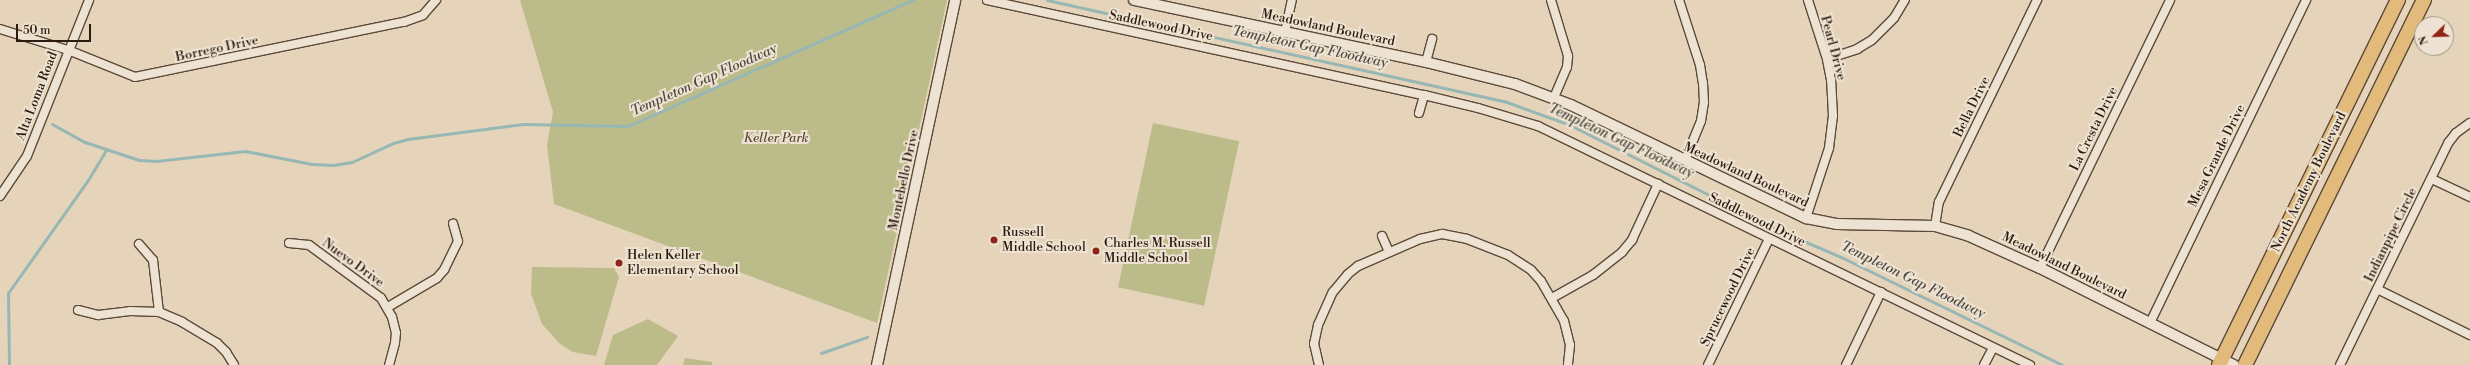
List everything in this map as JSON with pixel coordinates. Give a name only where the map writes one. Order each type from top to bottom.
[{"type":"highway","name":"North Academy Boulevard","points":[[2225,363],[2398,0]]},
{"type":"highway","name":"North Academy Boulevard","points":[[2245,365],[2424,0]]},
{"type":"street","name":"Alta Loma Road","points":[[0,196],[27,156],[89,0]]},
{"type":"street","name":"Borrego Drive","points":[[0,29],[68,50],[129,75],[144,76],[404,22],[423,15],[436,0]]},
{"type":"street","name":"Montebello Drive","points":[[877,365],[955,0]]},
{"type":"street","name":"Saddlewood Drive","points":[[987,0],[1424,95],[1478,108],[1538,126],[2030,365]]},
{"type":"street","name":"Meadowland Boulevard","points":[[1134,0],[1156,2],[1426,62],[1515,84],[1554,98],[1806,218],[1837,224],[1935,226],[1970,236],[2040,268],[2150,323],[2225,363]]},
{"type":"street","points":[[1286,32],[1292,0]]},
{"type":"street","points":[[1551,0],[1568,56],[1567,67],[1554,98]]},
{"type":"street","points":[[1679,0],[1700,65],[1704,102],[1701,122],[1685,160]]},
{"type":"street","name":"Pearl Drive","points":[[1806,218],[1832,133],[1833,98],[1827,60],[1808,0]]},
{"type":"street","points":[[1827,60],[1857,49],[1872,40],[1894,18],[1904,0]]},
{"type":"street","name":"Bella Drive","points":[[1935,226],[1939,202],[2037,0]]},
{"type":"street","name":"La Cresta Drive","points":[[2040,268],[2170,0]]},
{"type":"street","name":"Mesa Grande Drive","points":[[2150,323],[2306,0]]},
{"type":"street","points":[[1426,62],[1432,39]]},
{"type":"street","points":[[1419,113],[1424,95]]},
{"type":"street","name":"Indianpipe Circle","points":[[2340,365],[2449,142],[2456,133],[2470,123]]},
{"type":"street","points":[[2432,179],[2470,197]]},
{"type":"street","points":[[1552,298],[1594,274],[1622,252],[1637,230],[1658,184]]},
{"type":"street","points":[[388,307],[428,284],[444,270],[458,241],[453,224]]},
{"type":"street","points":[[1319,365],[1314,344],[1315,334],[1333,292],[1348,274],[1358,266],[1389,252],[1429,236],[1442,234],[1467,239],[1520,261],[1541,281],[1552,298],[1569,333],[1570,345],[1568,365]]},
{"type":"street","points":[[1382,236],[1389,252]]},
{"type":"street","name":"Sprucewood Drive","points":[[1708,365],[1769,239]]},
{"type":"street","name":"Nuevo Drive","points":[[289,243],[309,246],[374,291],[388,307],[396,333],[389,365]]},
{"type":"street","points":[[140,244],[153,260],[159,312]]},
{"type":"street","points":[[2377,290],[2470,335]]},
{"type":"street","points":[[1846,365],[1881,292]]},
{"type":"street","points":[[78,310],[98,315],[130,311],[159,312],[182,322],[217,343],[226,352],[234,365]]},
{"type":"street","points":[[1984,365],[1993,348]]},
{"type":"green space","name":"Keller Park","points":[[520,0],[947,0],[877,323],[554,204],[547,145],[553,112]]},
{"type":"green space","points":[[1153,123],[1239,141],[1204,306],[1118,287]]},
{"type":"green space","points":[[532,267],[614,268],[619,277],[596,356],[573,352],[560,344],[542,324],[531,294]]},
{"type":"green space","points":[[648,319],[678,336],[657,365],[604,365],[613,335]]},
{"type":"green space","points":[[685,358],[712,362],[712,365],[683,365]]},
{"type":"waterway","name":"Templeton Gap Floodway","points":[[52,124],[85,142],[139,160],[156,161],[245,151],[312,164],[333,165],[352,162],[393,143],[408,139],[523,124],[628,126],[913,0]]},
{"type":"waterway","name":"Templeton Gap Floodway","points":[[1047,0],[1504,101],[1570,125],[1785,233],[1841,257],[2062,365]]},
{"type":"waterway","points":[[9,365],[8,293],[88,180],[106,150]]},
{"type":"waterway","points":[[821,353],[867,337]]},
{"type":"place","name":"Russell Middle School","points":[[994,240]]},
{"type":"place","name":"Charles M. Russell Middle School","points":[[1096,251]]},
{"type":"place","name":"Helen Keller Elementary School","points":[[619,263]]}]
